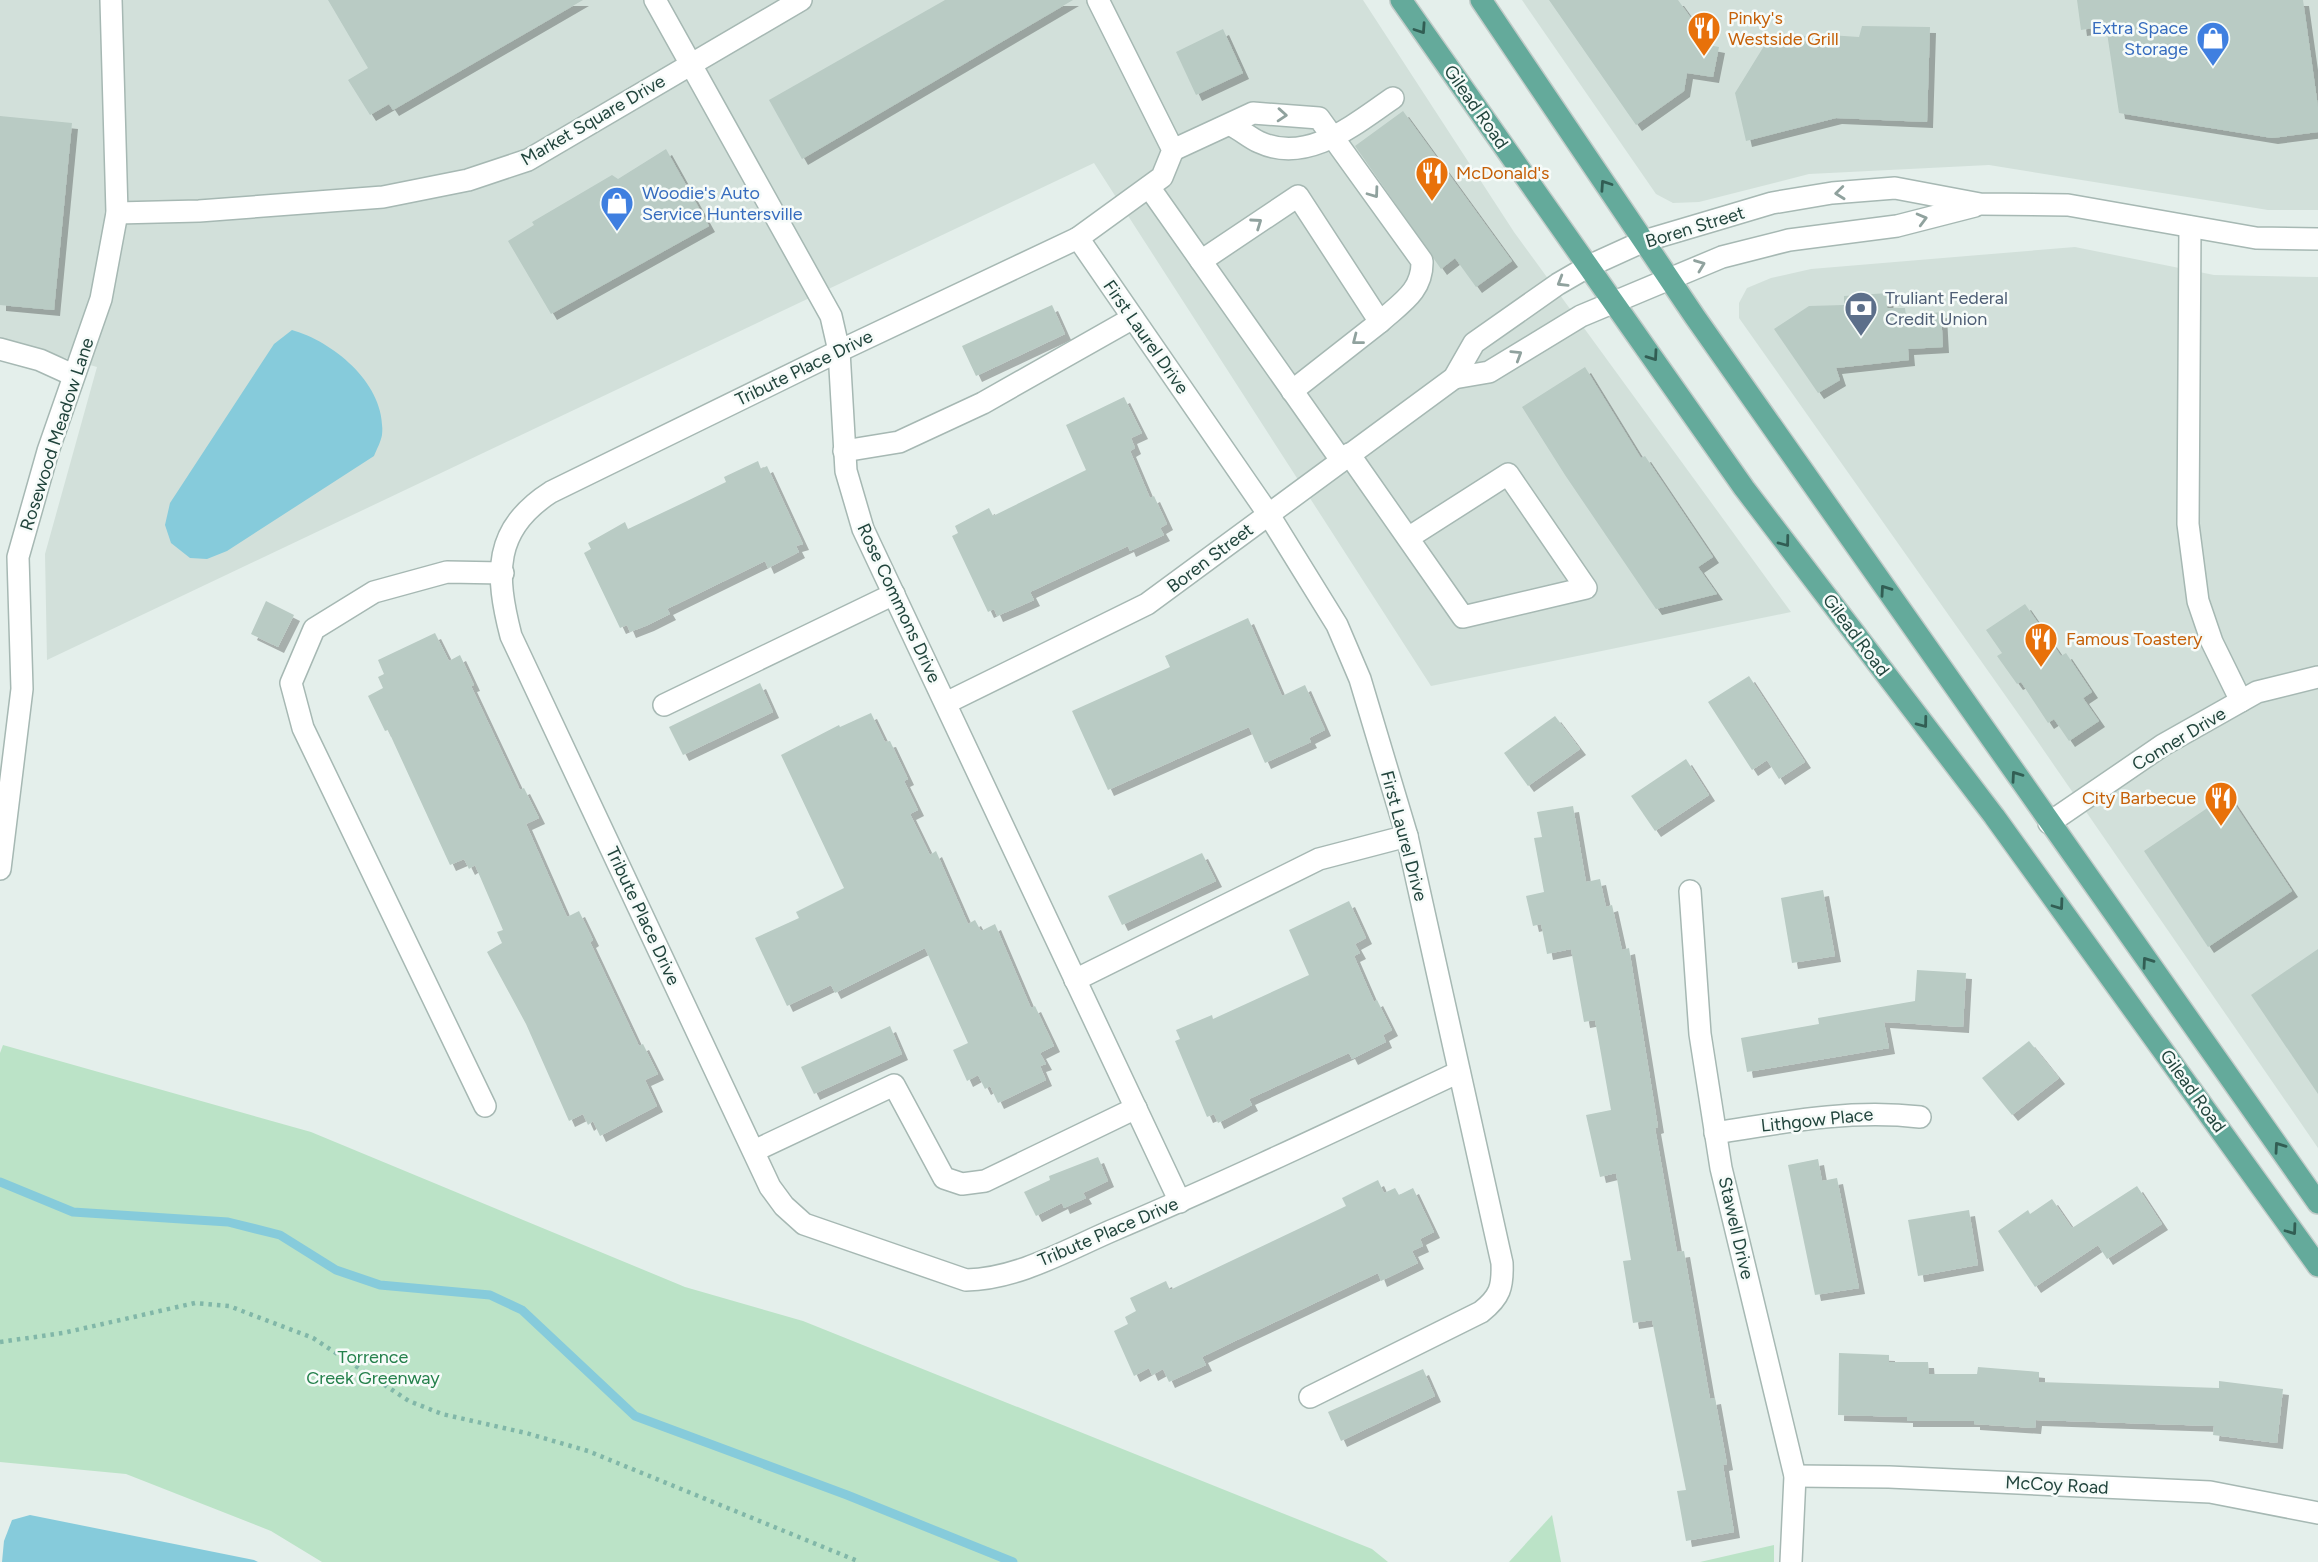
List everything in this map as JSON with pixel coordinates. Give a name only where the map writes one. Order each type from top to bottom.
[{"type":"main road","name":"Gilead Road","points":[[1401,0],[1744,488],[1994,816],[2318,1266]]},
{"type":"main road","name":"Gilead Road","points":[[1480,0],[1668,277],[2318,1203]]},
{"type":"street","name":"Rosewood Meadow Lane","points":[[0,869],[22,689],[18,557],[73,375],[101,299],[117,212],[111,0]]},
{"type":"street","name":"Rose Commons Drive","points":[[655,0],[831,316],[839,351],[846,471],[863,528],[1180,1202]]},
{"type":"street","name":"Market Square Drive","points":[[117,212],[199,211],[383,197],[468,180],[528,160],[801,0]]},
{"type":"street","points":[[1098,0],[1173,150],[1253,113],[1319,118],[1422,261],[1423,277],[1413,292],[1380,322],[1292,391]]},
{"type":"street","points":[[1231,125],[1261,143],[1284,148],[1301,147],[1335,138],[1393,97]]},
{"type":"street","name":"Tribute Place Drive","points":[[1173,150],[1162,177],[1078,238],[839,351],[551,492],[526,508],[504,548],[503,604],[511,636],[754,1152],[784,1206],[804,1224],[966,1280],[986,1280],[1017,1271],[1180,1202],[1459,1072]]},
{"type":"street","points":[[1149,187],[1292,391],[1408,538],[1463,617],[1586,588],[1508,474],[1408,538]]},
{"type":"street","name":"Boren Street","points":[[946,704],[1147,604],[1454,378],[1474,343],[1558,284],[1644,241],[1772,203],[1832,193],[1895,188],[1980,204],[2068,205],[2256,238],[2318,239]]},
{"type":"street","points":[[1201,261],[1298,196],[1380,322]]},
{"type":"street","name":"Boren Street","points":[[1454,378],[1489,372],[1571,321],[1668,277],[1722,257],[1789,240],[1897,226],[1980,204]]},
{"type":"street","points":[[2190,228],[2188,524],[2198,601],[2212,642],[2241,701]]},
{"type":"street","name":"First Laurel Drive","points":[[1078,238],[1269,514],[1342,636],[1360,679],[1407,836],[1503,1263],[1503,1284],[1498,1298],[1481,1312],[1310,1397]]},
{"type":"street","points":[[844,451],[898,442],[983,403],[1133,318]]},
{"type":"street","points":[[0,349],[40,360],[73,375]]},
{"type":"street","points":[[485,1106],[303,728],[291,683],[314,629],[374,593],[447,572],[503,573]]},
{"type":"street","points":[[664,705],[894,594]]},
{"type":"street","name":"Conner Drive","points":[[2049,823],[2164,745],[2257,692],[2318,677]]},
{"type":"street","points":[[1075,980],[1319,859],[1407,836]]},
{"type":"street","name":"Stawell Drive","points":[[1690,891],[1700,1034],[1715,1133],[1795,1476],[1791,1562]]},
{"type":"street","points":[[754,1152],[894,1085],[944,1178],[961,1184],[985,1181],[1136,1108]]},
{"type":"street","name":"Lithgow Place","points":[[1715,1133],[1828,1115],[1880,1112],[1920,1117]]},
{"type":"street","name":"McCoy Road","points":[[1795,1476],[1903,1478],[2210,1492],[2318,1513]]},
{"type":"path","points":[[0,1342],[62,1333],[195,1303],[229,1307],[313,1338],[408,1401],[442,1414],[526,1433],[588,1451],[860,1562]]},
{"type":"shaded area","points":[[0,0],[1363,0],[1514,232],[1791,612],[1431,686],[1094,163],[47,660],[45,554],[97,367],[0,339]]},
{"type":"shaded area","points":[[1522,0],[2318,0],[2318,210],[2268,210],[1989,165],[1809,174],[1699,202],[1673,203],[1656,194]]},
{"type":"shaded area","points":[[2075,247],[2214,275],[2318,277],[2318,1148],[2029,729],[1739,318],[1739,303],[1747,288],[1771,278],[1811,269]]},
{"type":"green space","name":"Torrence Creek Greenway","points":[[3,1045],[311,1132],[685,1287],[803,1321],[1372,1549],[1388,1562],[322,1562],[271,1531],[126,1474],[0,1462],[0,1053]]},
{"type":"green space","points":[[1552,1515],[1561,1562],[1509,1562]]},
{"type":"green space","points":[[1774,1545],[1774,1562],[1700,1562]]},
{"type":"water","points":[[292,330],[324,344],[340,355],[367,383],[376,399],[381,417],[382,435],[374,456],[227,551],[207,559],[190,558],[171,543],[165,525],[170,503],[274,344]]},
{"type":"water","points":[[30,1515],[258,1562],[2,1562],[4,1541],[12,1520]]},
{"type":"building","points":[[328,0],[583,0],[393,110],[389,104],[370,115],[348,80],[368,68]]},
{"type":"building","points":[[945,0],[1073,0],[802,159],[769,100]]},
{"type":"building","points":[[1549,0],[1678,0],[1696,25],[1693,42],[1719,47],[1713,77],[1687,73],[1684,91],[1636,125]]},
{"type":"building","name":"Extra Space Storage","points":[[2077,0],[2303,0],[2318,107],[2318,132],[2272,138],[2119,113],[2106,26],[2081,30]]},
{"type":"building","points":[[1862,26],[1930,27],[1927,122],[1836,118],[1746,141],[1735,93],[1764,46],[1814,34],[1859,37]]},
{"type":"building","points":[[1223,29],[1243,73],[1196,95],[1176,52]]},
{"type":"building","name":"McDonald's","points":[[1403,111],[1512,261],[1476,287],[1455,258],[1441,269],[1355,146]]},
{"type":"building","points":[[0,116],[72,123],[54,310],[0,305]]},
{"type":"building","name":"Woodie's Auto Service Huntersville","points":[[666,149],[709,226],[551,314],[508,241],[534,225],[532,222],[612,175],[618,179]]},
{"type":"building","name":"Truliant Federal Credit Union","points":[[1888,293],[1887,308],[1905,308],[1906,316],[1941,312],[1943,347],[1908,349],[1909,360],[1836,368],[1840,380],[1818,393],[1774,329],[1809,306],[1844,305],[1844,296]]},
{"type":"building","points":[[1052,305],[1065,334],[976,376],[962,346]]},
{"type":"building","points":[[1585,367],[1641,458],[1645,456],[1713,557],[1698,567],[1717,594],[1656,609],[1522,407]]},
{"type":"building","points":[[1124,397],[1142,433],[1131,438],[1135,448],[1130,451],[1150,498],[1154,496],[1167,524],[1160,528],[1164,535],[1130,551],[1128,546],[1030,592],[1034,600],[1016,608],[997,616],[994,609],[988,612],[952,536],[958,533],[955,526],[989,508],[993,516],[1086,470],[1066,425]]},
{"type":"building","points":[[758,461],[761,469],[767,466],[803,544],[796,546],[799,552],[768,568],[765,561],[667,609],[670,614],[648,625],[630,632],[627,625],[620,628],[584,553],[591,549],[588,543],[625,522],[628,529],[685,502],[726,482],[724,477]]},
{"type":"building","points":[[266,601],[294,615],[278,647],[251,634]]},
{"type":"building","name":"Famous Toastery","points":[[2025,604],[2061,656],[2066,653],[2092,692],[2083,698],[2099,721],[2069,741],[2054,719],[2048,723],[2021,682],[2017,684],[1997,656],[2002,653],[1986,630]]},
{"type":"building","points":[[1248,618],[1282,696],[1305,685],[1325,730],[1309,738],[1311,742],[1265,763],[1249,727],[1108,790],[1072,711],[1170,667],[1165,656]]},
{"type":"building","points":[[435,633],[449,661],[460,655],[474,685],[471,686],[520,790],[524,788],[539,818],[526,824],[567,917],[579,911],[593,940],[590,942],[639,1046],[643,1044],[658,1074],[645,1080],[657,1106],[600,1136],[593,1121],[588,1125],[583,1114],[569,1121],[526,1024],[487,952],[502,943],[497,932],[503,930],[475,865],[469,869],[464,859],[450,865],[388,730],[385,731],[368,696],[383,688],[378,677],[384,674],[378,660]]},
{"type":"building","points":[[1749,676],[1805,762],[1779,779],[1767,760],[1752,770],[1708,702]]},
{"type":"building","points":[[760,683],[773,712],[683,755],[669,727]]},
{"type":"building","points":[[871,713],[885,742],[890,741],[908,779],[904,781],[918,810],[910,814],[930,855],[936,851],[968,924],[975,920],[981,931],[995,924],[1031,1008],[1035,1006],[1054,1046],[1040,1053],[1046,1064],[1040,1066],[1046,1080],[998,1103],[990,1086],[985,1089],[978,1075],[967,1081],[953,1050],[968,1043],[925,948],[835,993],[831,985],[787,1006],[755,938],[799,918],[796,912],[844,888],[781,755],[839,725],[840,727]]},
{"type":"building","points":[[1555,716],[1580,749],[1528,786],[1504,753]]},
{"type":"building","points":[[1686,759],[1709,795],[1655,831],[1631,796]]},
{"type":"building","points":[[2228,794],[2292,891],[2208,947],[2144,851]]},
{"type":"building","points":[[1573,806],[1586,882],[1600,879],[1606,907],[1612,905],[1622,950],[1629,948],[1658,1127],[1655,1128],[1677,1252],[1684,1251],[1710,1399],[1715,1398],[1727,1464],[1723,1465],[1734,1532],[1686,1541],[1677,1491],[1686,1490],[1652,1320],[1633,1323],[1623,1261],[1631,1260],[1616,1173],[1600,1177],[1586,1115],[1611,1110],[1595,1020],[1584,1022],[1571,949],[1547,954],[1541,924],[1533,926],[1526,896],[1544,892],[1534,838],[1542,837],[1537,812]]},
{"type":"building","points":[[1202,853],[1216,881],[1122,925],[1108,896]]},
{"type":"building","points":[[1823,890],[1835,956],[1792,963],[1781,898]]},
{"type":"building","points":[[1349,901],[1366,938],[1355,944],[1360,953],[1354,956],[1374,1002],[1377,1000],[1392,1030],[1383,1035],[1386,1042],[1352,1059],[1349,1053],[1249,1099],[1252,1105],[1218,1123],[1214,1114],[1207,1117],[1175,1041],[1180,1039],[1176,1030],[1212,1015],[1213,1019],[1309,975],[1289,930]]},
{"type":"building","points":[[2318,949],[2318,1094],[2251,995]]},
{"type":"building","points":[[1917,970],[1966,973],[1963,1027],[1884,1022],[1889,1048],[1747,1072],[1741,1038],[1819,1024],[1818,1018],[1915,1001]]},
{"type":"building","points":[[890,1026],[902,1054],[814,1094],[801,1067]]},
{"type":"building","points":[[2029,1041],[2059,1078],[2012,1115],[1982,1078]]},
{"type":"building","points":[[1098,1157],[1108,1181],[1083,1193],[1086,1198],[1064,1208],[1062,1203],[1036,1216],[1024,1192],[1050,1180],[1049,1176]]},
{"type":"building","points":[[1818,1159],[1822,1181],[1837,1178],[1859,1288],[1815,1295],[1788,1165]]},
{"type":"building","points":[[1378,1180],[1384,1193],[1395,1188],[1399,1195],[1413,1188],[1434,1232],[1420,1239],[1423,1246],[1412,1251],[1418,1263],[1381,1281],[1378,1273],[1235,1341],[1202,1357],[1206,1365],[1169,1382],[1163,1369],[1152,1375],[1149,1368],[1134,1376],[1114,1331],[1128,1324],[1125,1317],[1136,1311],[1130,1298],[1166,1281],[1170,1290],[1313,1222],[1346,1206],[1342,1198]]},
{"type":"building","points":[[2137,1186],[2162,1224],[2107,1259],[2098,1245],[2035,1287],[1998,1231],[2028,1210],[2030,1214],[2052,1199],[2072,1228]]},
{"type":"building","points":[[1969,1210],[1978,1265],[1918,1276],[1908,1220]]},
{"type":"building","points":[[1839,1353],[1889,1355],[1889,1362],[1928,1362],[1929,1374],[1977,1374],[1978,1367],[2039,1372],[2039,1382],[2219,1388],[2219,1381],[2283,1389],[2277,1443],[2213,1435],[2214,1426],[2036,1420],[2035,1428],[1974,1424],[1974,1421],[1907,1421],[1907,1417],[1838,1415]]},
{"type":"building","points":[[1423,1369],[1435,1396],[1341,1441],[1328,1412]]},
{"type":"waterway","points":[[0,1182],[73,1212],[228,1222],[280,1235],[336,1270],[380,1285],[490,1295],[522,1310],[635,1416],[847,1495],[1013,1562]]},
{"type":"place","name":"Pinky's Westside Grill","points":[[1704,58]]},
{"type":"place","name":"Extra Space Storage","points":[[2213,68]]},
{"type":"place","name":"McDonald's","points":[[1432,203]]},
{"type":"place","name":"Woodie's Auto Service Huntersville","points":[[617,233]]},
{"type":"place","name":"Truliant Federal Credit Union","points":[[1861,338]]},
{"type":"place","name":"Famous Toastery","points":[[2041,669]]},
{"type":"place","name":"City Barbecue","points":[[2221,828]]}]
